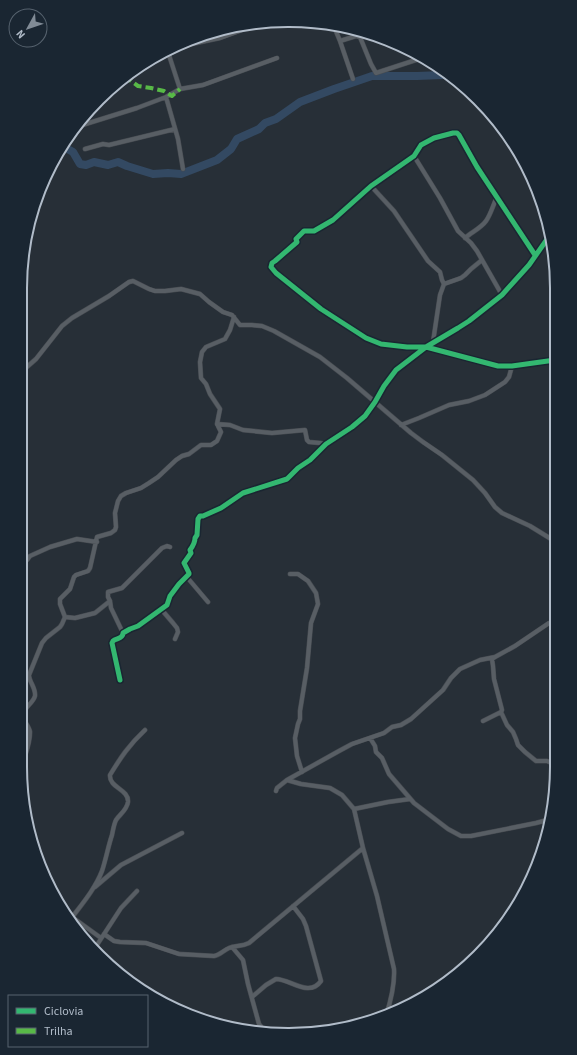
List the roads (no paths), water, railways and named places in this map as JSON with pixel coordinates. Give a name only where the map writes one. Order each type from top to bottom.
[{"type":"street","points":[[336,31],[353,79]]},
{"type":"street","points":[[202,42],[220,38],[235,32]]},
{"type":"street","points":[[340,41],[356,36]]},
{"type":"street","points":[[360,37],[376,73],[415,60]]},
{"type":"street","points":[[170,56],[180,89]]},
{"type":"street","points":[[85,124],[137,108],[166,97],[180,89],[203,85],[277,58]]},
{"type":"street","points":[[166,97],[178,139],[183,169]]},
{"type":"street","points":[[85,149],[103,144],[109,145],[175,129]]},
{"type":"street","points":[[535,255],[477,167],[457,132],[434,138],[421,145],[414,156],[371,186],[333,220],[314,231],[304,232],[296,238],[296,242],[272,263],[271,268],[321,310],[366,338],[382,344],[426,347],[498,366],[512,366],[550,361]]},
{"type":"street","points":[[414,156],[458,231],[477,251],[502,295]]},
{"type":"street","points":[[371,186],[394,211],[428,261],[440,272],[444,284],[440,295],[433,342]]},
{"type":"street","points":[[465,238],[486,221],[498,197]]},
{"type":"street","points":[[120,680],[112,643],[114,640],[121,638],[123,633],[138,626],[167,605],[170,596],[189,573],[184,563],[191,553],[190,550],[193,547],[197,535],[198,519],[200,516],[221,508],[243,494],[287,479],[298,468],[310,460],[326,444],[352,427],[365,416],[396,370],[433,342],[464,325],[502,295],[529,265],[546,241]]},
{"type":"street","points":[[444,284],[461,278],[482,260]]},
{"type":"street","points":[[27,366],[36,358],[62,326],[129,282],[133,281],[139,285],[156,291],[181,289],[200,294],[223,312],[234,316],[240,325],[262,326],[274,331],[320,357],[401,425],[442,455],[472,480],[502,513],[530,526],[550,538]]},
{"type":"street","points":[[27,707],[33,701],[35,696],[29,675],[42,643],[60,627],[65,618],[60,604],[60,599],[70,589],[74,577],[88,571],[90,568],[98,537],[112,533],[115,530],[115,513],[121,496],[149,483],[158,477],[176,460],[189,454],[200,445],[211,445],[217,441],[221,432],[217,424],[220,409],[201,378],[200,362],[202,352],[206,347],[225,339],[230,330],[234,316]]},
{"type":"street","points":[[401,425],[449,405],[470,401],[486,395],[505,382],[509,377],[512,366]]},
{"type":"street","points":[[217,424],[230,424],[243,430],[272,433],[305,430],[307,440],[309,442],[326,444]]},
{"type":"street","points":[[27,559],[30,556],[50,547],[77,539],[97,542]]},
{"type":"street","points":[[123,633],[114,617],[108,592],[122,588],[162,548],[167,546],[170,547]]},
{"type":"street","points":[[290,574],[298,574],[308,581],[316,593],[318,604],[311,623],[300,719],[295,738],[297,756],[302,772]]},
{"type":"street","points":[[186,576],[208,602]]},
{"type":"street","points":[[65,618],[75,618],[95,613],[110,601]]},
{"type":"street","points":[[161,609],[177,628],[178,632],[175,639]]},
{"type":"street","points":[[276,791],[277,788],[287,780],[346,747],[384,733],[392,727],[401,725],[411,719],[444,690],[451,678],[460,669],[480,660],[495,657],[550,623]]},
{"type":"street","points":[[495,657],[492,659],[494,679],[502,710],[501,712],[507,725],[513,732],[518,745],[525,752],[536,761],[547,760],[550,762]]},
{"type":"street","points":[[483,721],[501,712]]},
{"type":"street","points":[[27,726],[30,731],[27,746]]},
{"type":"street","points":[[74,916],[94,888],[102,870],[116,820],[125,810],[128,802],[128,798],[124,792],[112,783],[110,776],[126,750],[145,730]]},
{"type":"street","points":[[370,738],[375,746],[376,752],[382,758],[389,774],[410,799],[456,834],[466,837],[544,821]]},
{"type":"street","points":[[287,780],[301,784],[330,788],[342,795],[354,809],[363,848],[377,896],[394,969],[392,998],[388,1008]]},
{"type":"street","points":[[354,809],[410,799]]},
{"type":"street","points":[[94,888],[121,865],[182,833]]},
{"type":"street","points":[[104,934],[114,941],[150,943],[179,954],[214,956],[232,947],[249,943],[363,848]]},
{"type":"street","points":[[97,944],[121,908],[137,891]]},
{"type":"street","points":[[252,997],[276,979],[307,988],[317,986],[321,981],[306,926],[293,906]]},
{"type":"street","points":[[80,925],[101,938]]},
{"type":"street","points":[[232,947],[243,960],[246,979],[261,1026]]},
{"type":"waterway","points":[[67,149],[73,152],[80,164],[86,165],[94,162],[108,165],[118,162],[153,174],[181,174],[217,160],[231,149],[237,139],[259,129],[265,123],[276,119],[300,102],[334,89],[372,76],[440,75]]}]
